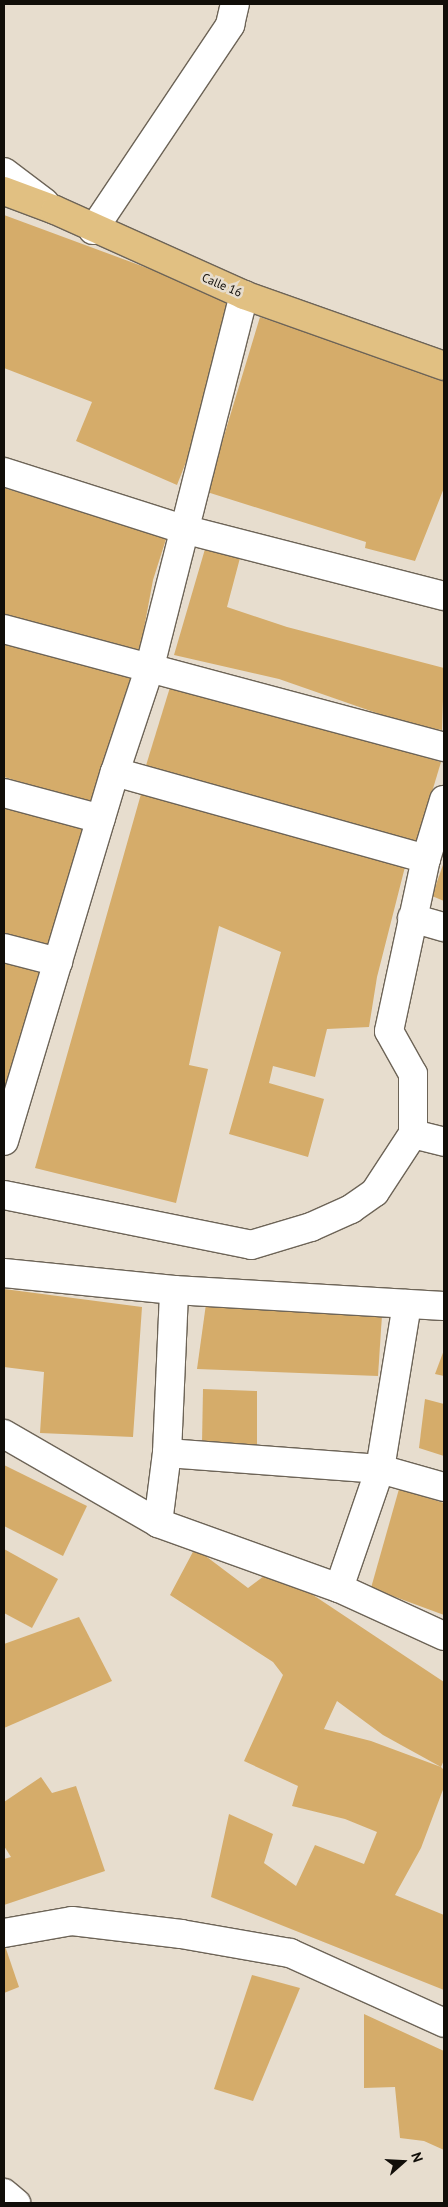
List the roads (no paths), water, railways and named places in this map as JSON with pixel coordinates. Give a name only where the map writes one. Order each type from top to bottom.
[{"type":"main road","name":"Calle 16","points":[[4,191],[55,210],[92,230],[244,294],[444,366]]},
{"type":"street","points":[[92,230],[230,25],[235,4]]},
{"type":"street","points":[[4,172],[55,210]]},
{"type":"street","points":[[4,1141],[115,772],[149,670],[183,529],[244,294]]},
{"type":"street","points":[[4,472],[183,529],[444,596]]},
{"type":"street","points":[[4,629],[149,670],[444,747]]},
{"type":"street","points":[[115,772],[426,859]]},
{"type":"street","points":[[4,792],[101,819]]},
{"type":"street","points":[[4,1195],[251,1245],[311,1227],[351,1209],[375,1192],[412,1134],[413,1074],[389,1031],[426,859],[444,800]]},
{"type":"street","points":[[412,918],[444,927]]},
{"type":"street","points":[[4,948],[58,962]]},
{"type":"street","points":[[412,1134],[444,1142]]},
{"type":"street","points":[[4,1273],[174,1290],[444,1306]]},
{"type":"street","points":[[158,1523],[167,1453],[174,1290]]},
{"type":"street","points":[[339,1588],[380,1469],[407,1304]]},
{"type":"street","points":[[4,1434],[158,1523],[339,1588],[444,1636]]},
{"type":"street","points":[[167,1453],[380,1469],[444,1487]]},
{"type":"street","points":[[4,1932],[72,1921],[181,1934],[290,1953],[444,2023]]},
{"type":"street","points":[[4,2193],[16,2203]]}]
